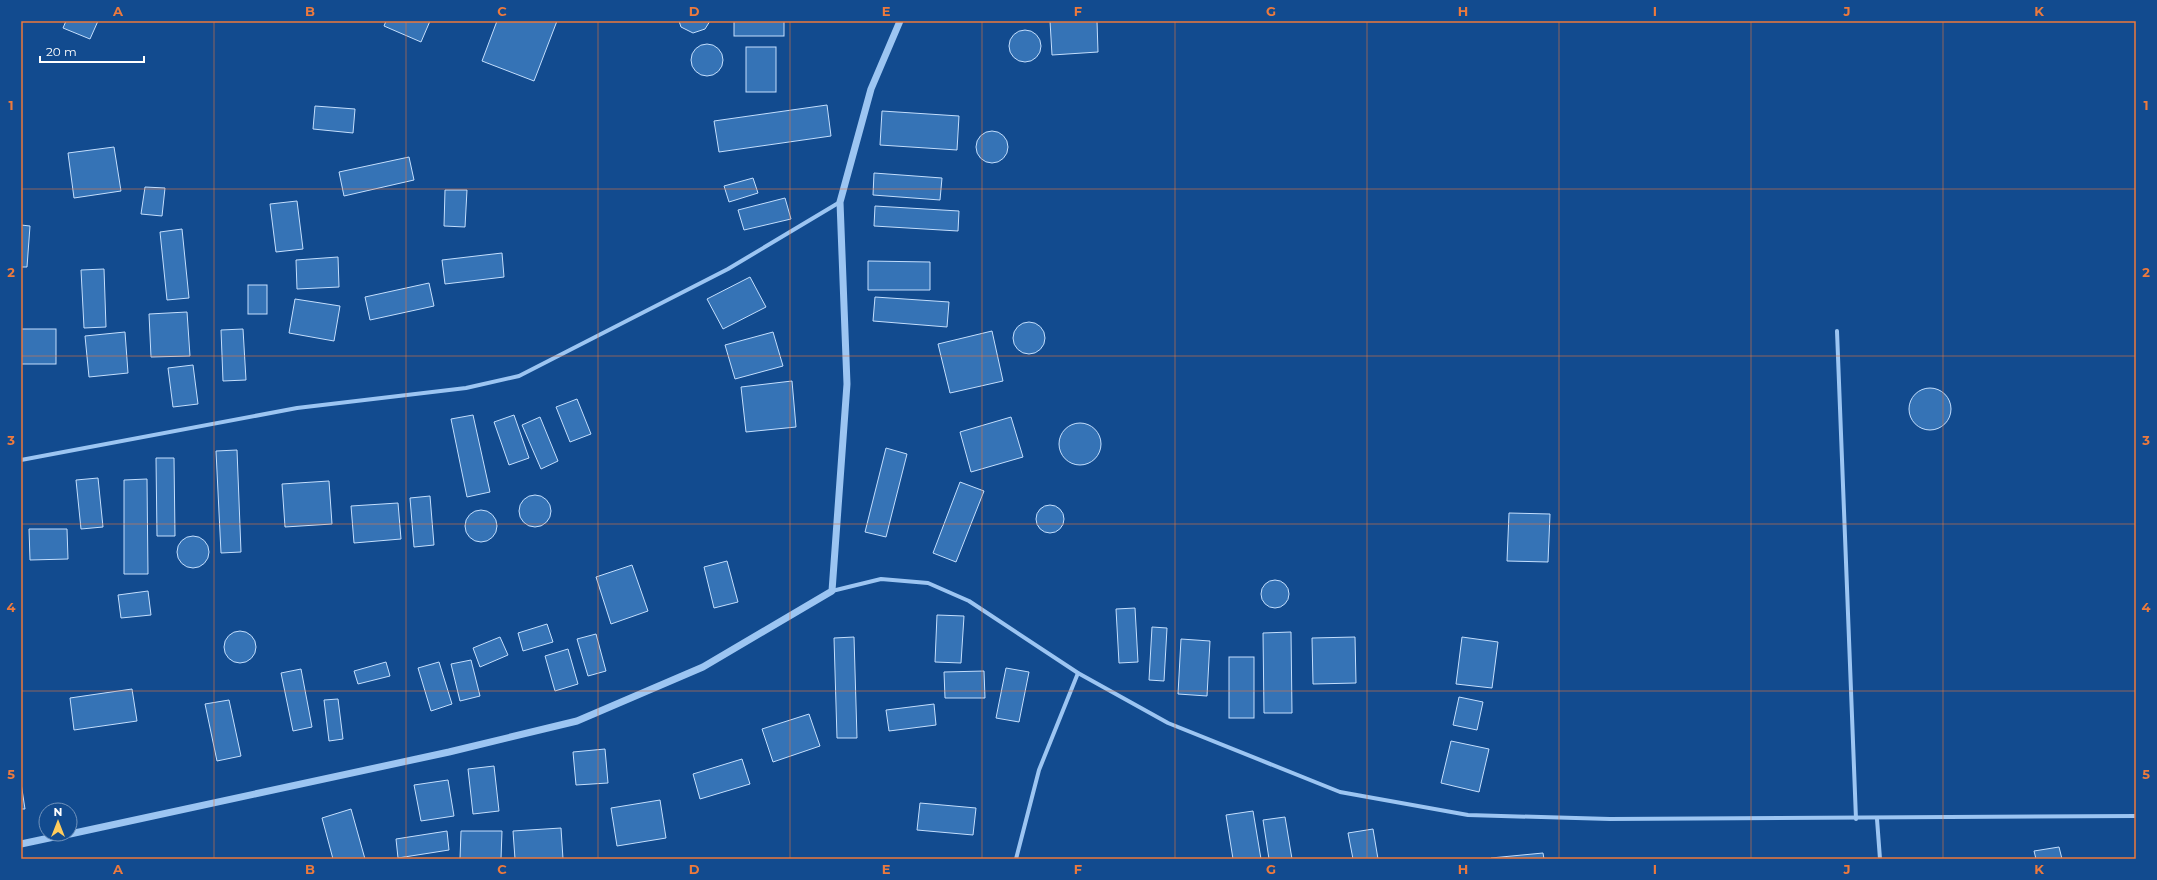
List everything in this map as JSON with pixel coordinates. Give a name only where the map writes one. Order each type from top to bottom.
[{"type":"street","points":[[832,591],[847,384],[840,202],[871,89],[900,21]]},
{"type":"street","points":[[21,460],[297,408],[466,388],[519,376],[728,269],[840,202]]},
{"type":"street","points":[[1837,331],[1856,819]]},
{"type":"street","points":[[78,832],[449,752],[577,721],[703,667],[832,591],[881,579],[928,583],[970,601],[1078,673],[1168,723],[1340,792],[1468,815],[1610,819],[1877,819],[2136,816]]},
{"type":"street","points":[[1016,859],[1039,770],[1078,673]]},
{"type":"street","points":[[1877,819],[1880,859]]},
{"type":"street","points":[[21,844],[38,840]]},
{"type":"building","points":[[66,21],[98,21],[90,39],[63,28]]},
{"type":"building","points":[[386,21],[430,21],[421,42],[384,26]]},
{"type":"building","points":[[497,21],[557,21],[534,81],[482,61]]},
{"type":"building","points":[[679,21],[710,21],[705,29],[693,33],[681,27]]},
{"type":"building","points":[[734,21],[784,21],[784,36],[734,36]]},
{"type":"building","points":[[1050,21],[1097,21],[1098,52],[1052,55]]},
{"type":"building","points":[[1022,30],[1028,30],[1038,37],[1041,46],[1040,52],[1034,59],[1028,62],[1022,62],[1012,55],[1009,49],[1009,43],[1016,33]]},
{"type":"building","points":[[704,44],[710,44],[720,51],[723,60],[722,66],[716,73],[710,76],[704,76],[694,69],[691,63],[691,57],[698,47]]},
{"type":"building","points":[[746,47],[776,47],[776,92],[746,92]]},
{"type":"building","points":[[827,105],[831,136],[719,152],[714,121]]},
{"type":"building","points":[[315,106],[355,109],[353,133],[313,129]]},
{"type":"building","points":[[882,111],[959,116],[957,150],[880,145]]},
{"type":"building","points":[[989,131],[995,131],[1005,138],[1008,147],[1007,153],[1001,160],[995,163],[989,163],[979,156],[976,150],[976,144],[983,134]]},
{"type":"building","points":[[114,147],[121,191],[74,198],[68,153]]},
{"type":"building","points":[[409,157],[414,180],[344,196],[339,172]]},
{"type":"building","points":[[874,173],[942,178],[940,200],[873,195]]},
{"type":"building","points":[[753,178],[758,193],[729,202],[724,186]]},
{"type":"building","points":[[145,187],[165,188],[162,216],[141,214]]},
{"type":"building","points":[[445,190],[467,190],[465,227],[444,226]]},
{"type":"building","points":[[785,198],[791,219],[744,230],[738,210]]},
{"type":"building","points":[[297,201],[303,249],[276,252],[270,204]]},
{"type":"building","points":[[875,206],[959,211],[958,231],[874,226]]},
{"type":"building","points":[[21,225],[30,226],[27,267],[21,267]]},
{"type":"building","points":[[182,229],[189,298],[167,300],[160,232]]},
{"type":"building","points":[[502,253],[504,277],[445,284],[442,260]]},
{"type":"building","points":[[338,257],[339,287],[297,289],[296,260]]},
{"type":"building","points":[[868,261],[930,262],[930,290],[868,290]]},
{"type":"building","points":[[104,269],[106,327],[84,328],[81,270]]},
{"type":"building","points":[[750,277],[766,307],[723,329],[707,299]]},
{"type":"building","points":[[429,283],[434,306],[370,320],[365,297]]},
{"type":"building","points":[[248,285],[267,285],[267,314],[248,314]]},
{"type":"building","points":[[875,297],[949,302],[947,327],[873,321]]},
{"type":"building","points":[[295,299],[340,306],[334,341],[289,333]]},
{"type":"building","points":[[187,312],[190,356],[151,357],[149,314]]},
{"type":"building","points":[[1026,322],[1032,322],[1042,329],[1045,338],[1044,344],[1038,351],[1032,354],[1026,354],[1016,347],[1013,341],[1013,335],[1020,325]]},
{"type":"building","points":[[21,329],[56,329],[56,364],[21,364]]},
{"type":"building","points":[[243,329],[246,380],[223,381],[221,330]]},
{"type":"building","points":[[992,331],[1003,381],[950,393],[938,344]]},
{"type":"building","points":[[125,332],[128,373],[89,377],[85,336]]},
{"type":"building","points":[[773,332],[783,366],[735,379],[725,345]]},
{"type":"building","points":[[193,365],[198,404],[173,407],[168,368]]},
{"type":"building","points":[[792,381],[796,427],[746,432],[741,387]]},
{"type":"building","points":[[1930,388],[1938,390],[1947,398],[1951,409],[1949,417],[1941,426],[1930,430],[1922,428],[1913,420],[1909,409],[1911,401],[1919,392]]},
{"type":"building","points":[[577,399],[591,434],[570,442],[556,407]]},
{"type":"building","points":[[473,415],[490,492],[467,497],[451,419]]},
{"type":"building","points":[[514,415],[529,458],[509,465],[494,422]]},
{"type":"building","points":[[540,417],[558,461],[541,469],[522,425]]},
{"type":"building","points":[[1011,417],[1023,457],[971,472],[960,432]]},
{"type":"building","points":[[1080,423],[1095,429],[1101,444],[1095,459],[1080,465],[1065,459],[1059,444],[1065,429]]},
{"type":"building","points":[[886,448],[907,454],[886,537],[865,532]]},
{"type":"building","points":[[237,450],[241,552],[221,553],[216,451]]},
{"type":"building","points":[[156,458],[174,458],[175,536],[157,536]]},
{"type":"building","points":[[98,478],[103,527],[81,529],[76,480]]},
{"type":"building","points":[[147,479],[148,574],[124,574],[124,480]]},
{"type":"building","points":[[329,481],[332,524],[285,527],[282,484]]},
{"type":"building","points":[[960,482],[984,491],[956,562],[933,553]]},
{"type":"building","points":[[532,495],[538,495],[548,502],[551,511],[550,517],[544,524],[538,527],[532,527],[522,520],[519,514],[519,508],[526,498]]},
{"type":"building","points":[[430,496],[434,545],[414,547],[410,498]]},
{"type":"building","points":[[398,503],[401,539],[354,543],[351,506]]},
{"type":"building","points":[[1050,505],[1060,509],[1064,519],[1060,529],[1050,533],[1040,529],[1036,519],[1040,509]]},
{"type":"building","points":[[478,510],[484,510],[494,517],[497,526],[496,532],[490,539],[484,542],[478,542],[468,535],[465,529],[465,523],[472,513]]},
{"type":"building","points":[[1509,513],[1550,514],[1548,562],[1507,561]]},
{"type":"building","points":[[29,529],[67,529],[68,559],[30,560]]},
{"type":"building","points":[[190,536],[196,536],[206,543],[209,552],[208,558],[202,565],[196,568],[190,568],[180,561],[177,555],[177,549],[184,539]]},
{"type":"building","points":[[727,561],[738,602],[714,608],[704,567]]},
{"type":"building","points":[[632,565],[648,611],[611,624],[596,577]]},
{"type":"building","points":[[1275,580],[1285,584],[1289,594],[1285,604],[1275,608],[1265,604],[1261,594],[1265,584]]},
{"type":"building","points":[[148,591],[151,615],[121,618],[118,595]]},
{"type":"building","points":[[1135,608],[1138,662],[1119,663],[1116,609]]},
{"type":"building","points":[[937,615],[964,616],[961,663],[935,662]]},
{"type":"building","points":[[547,624],[553,642],[523,651],[518,633]]},
{"type":"building","points":[[1152,627],[1167,628],[1164,681],[1149,680]]},
{"type":"building","points":[[237,631],[243,631],[253,638],[256,647],[255,653],[249,660],[243,663],[237,663],[227,656],[224,650],[224,644],[231,634]]},
{"type":"building","points":[[1291,632],[1292,713],[1264,713],[1263,633]]},
{"type":"building","points":[[596,634],[606,671],[588,676],[577,639]]},
{"type":"building","points":[[500,637],[508,655],[480,667],[473,648]]},
{"type":"building","points":[[854,637],[857,738],[837,738],[834,638]]},
{"type":"building","points":[[1355,637],[1356,683],[1313,684],[1312,638]]},
{"type":"building","points":[[1462,637],[1498,642],[1492,688],[1456,684]]},
{"type":"building","points":[[1181,639],[1210,641],[1207,696],[1178,694]]},
{"type":"building","points":[[568,649],[578,684],[555,691],[545,656]]},
{"type":"building","points":[[1229,657],[1254,657],[1254,718],[1229,718]]},
{"type":"building","points":[[471,660],[480,696],[460,701],[451,664]]},
{"type":"building","points":[[386,662],[390,676],[358,684],[354,671]]},
{"type":"building","points":[[439,662],[452,704],[431,711],[418,668]]},
{"type":"building","points":[[1006,668],[1029,672],[1019,722],[996,718]]},
{"type":"building","points":[[301,669],[312,727],[293,731],[281,673]]},
{"type":"building","points":[[984,671],[985,698],[945,698],[944,672]]},
{"type":"building","points":[[132,689],[137,721],[74,730],[70,698]]},
{"type":"building","points":[[1459,697],[1483,702],[1477,730],[1453,725]]},
{"type":"building","points":[[338,699],[343,739],[329,741],[324,700]]},
{"type":"building","points":[[229,700],[241,756],[217,761],[205,704]]},
{"type":"building","points":[[934,704],[936,725],[889,731],[886,710]]},
{"type":"building","points":[[809,714],[820,746],[773,762],[762,729]]},
{"type":"building","points":[[1451,741],[1489,749],[1479,792],[1441,783]]},
{"type":"building","points":[[605,749],[608,783],[576,785],[573,752]]},
{"type":"building","points":[[742,759],[750,784],[700,799],[693,774]]},
{"type":"building","points":[[494,766],[499,811],[473,814],[468,769]]},
{"type":"building","points":[[448,780],[454,816],[421,821],[414,785]]},
{"type":"building","points":[[21,783],[25,809],[21,809]]},
{"type":"building","points":[[660,800],[666,838],[617,846],[611,808]]},
{"type":"building","points":[[920,803],[976,808],[973,835],[917,830]]},
{"type":"building","points":[[351,809],[365,859],[333,859],[322,818]]},
{"type":"building","points":[[1253,811],[1261,859],[1233,859],[1226,815]]},
{"type":"building","points":[[1285,817],[1292,859],[1269,859],[1263,820]]},
{"type":"building","points":[[561,828],[563,859],[515,859],[513,831]]},
{"type":"building","points":[[1373,829],[1378,859],[1353,859],[1348,833]]},
{"type":"building","points":[[447,831],[449,850],[398,858],[396,839]]},
{"type":"building","points":[[461,831],[502,831],[501,859],[460,859]]},
{"type":"building","points":[[2059,847],[2062,859],[2036,859],[2034,851]]},
{"type":"building","points":[[1543,853],[1544,859],[1491,859],[1491,858]]}]
